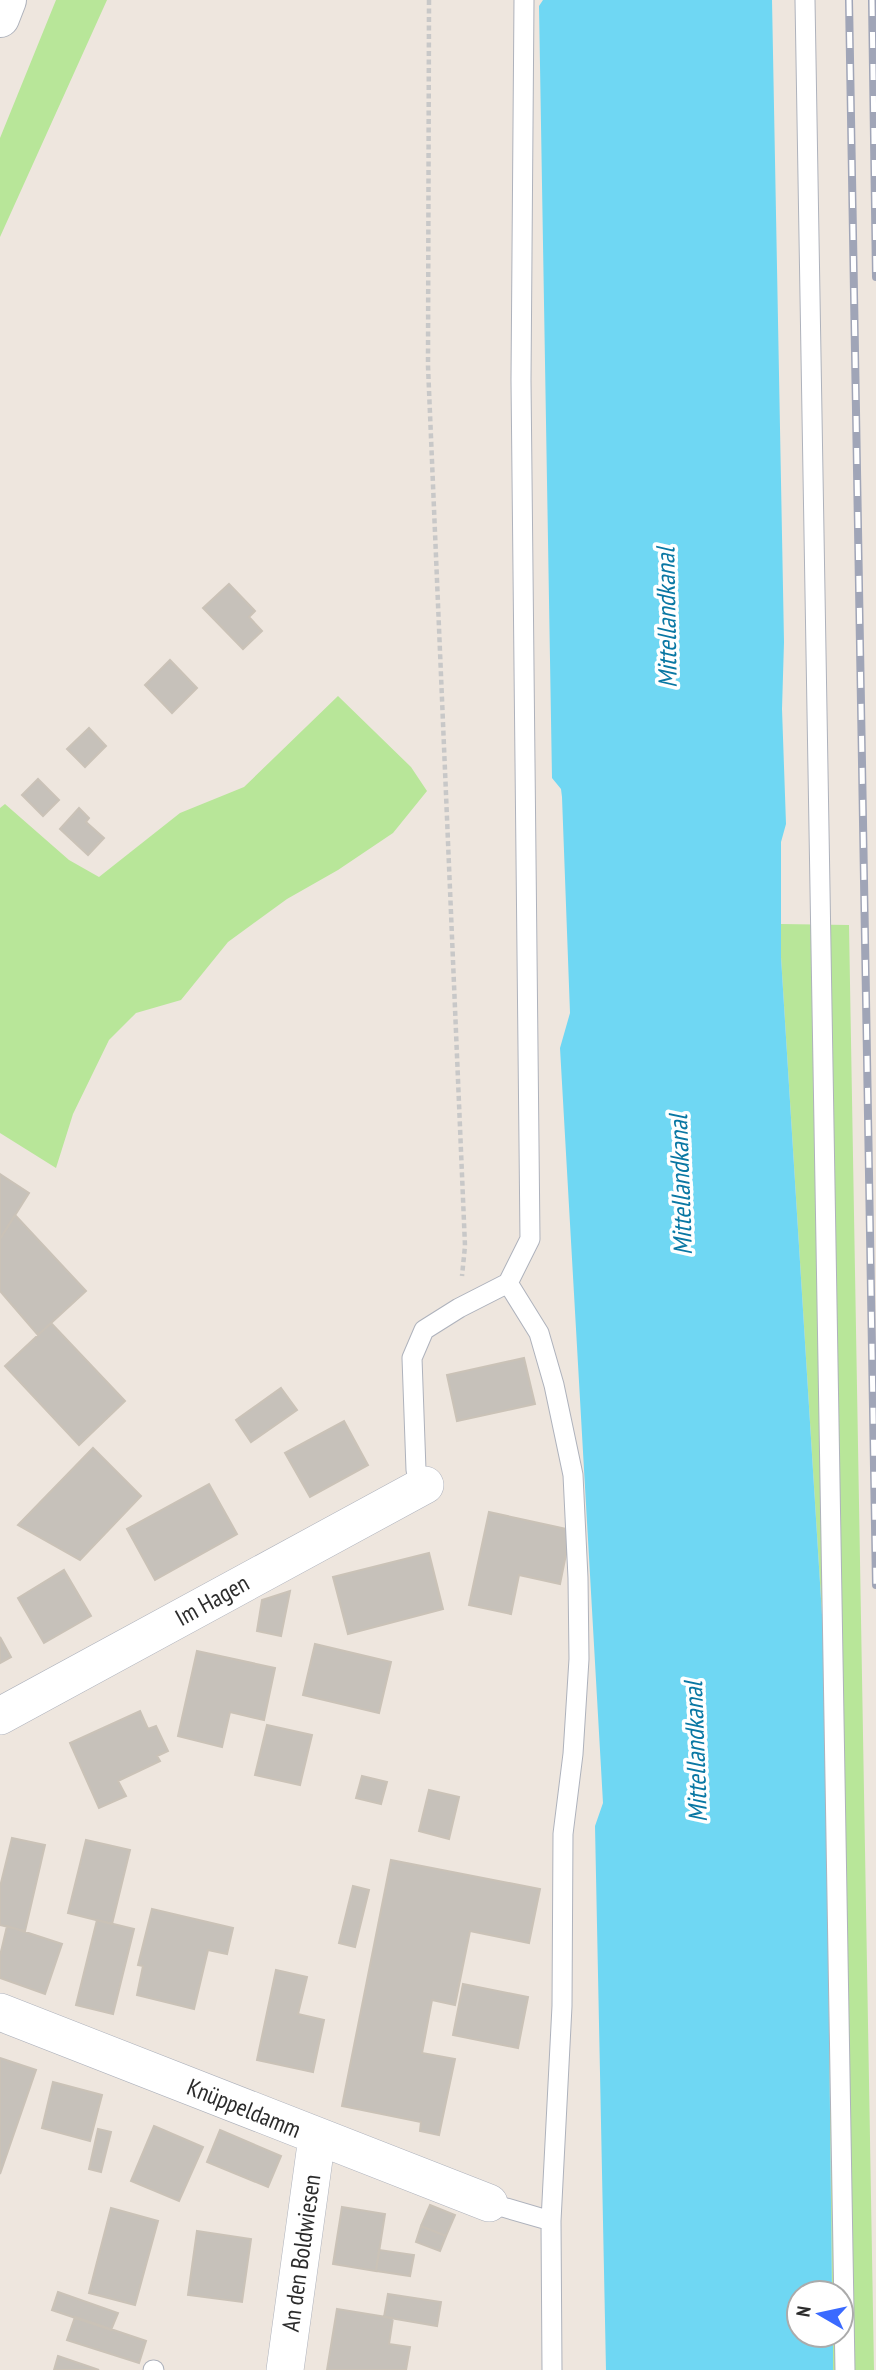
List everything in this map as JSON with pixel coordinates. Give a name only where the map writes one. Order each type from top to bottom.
[{"type":"street","points":[[0,18],[7,0]]},
{"type":"street","name":"Im Hagen","points":[[0,1716],[425,1485]]},
{"type":"street","name":"Knüppeldamm","points":[[0,2012],[489,2203]]},
{"type":"street","name":"An den Boldwiesen","points":[[285,2370],[317,2137]]},
{"type":"lane","points":[[425,1485],[416,1470],[412,1358],[424,1330],[459,1308],[508,1283],[530,1239],[521,380],[524,0]]},
{"type":"lane","points":[[805,0],[845,2370]]},
{"type":"lane","points":[[508,1283],[539,1333],[554,1385],[573,1475],[579,1578],[578,1673],[564,1835],[562,2006],[551,2221],[552,2370]]},
{"type":"lane","points":[[489,2203],[551,2221]]},
{"type":"path","points":[[429,0],[428,366],[465,1246],[459,1308]]},
{"type":"green space","points":[[56,0],[107,0],[0,237],[0,138]]},
{"type":"green space","points":[[338,696],[411,767],[427,791],[393,833],[338,870],[287,899],[228,942],[181,1000],[136,1013],[109,1040],[73,1114],[56,1168],[0,1133],[0,808],[5,804],[69,860],[99,877],[180,813],[244,787]]},
{"type":"green space","points":[[781,924],[849,925],[874,2370],[833,2370],[833,2349],[855,2349],[855,2279],[832,2279],[825,1663]]},
{"type":"water","name":"Mittellandkanal","points":[[543,0],[772,0],[786,824],[781,842],[781,957],[825,1663],[832,2279],[785,2279],[785,2349],[833,2349],[833,2370],[606,2370],[595,1826],[603,1803],[560,1048],[570,1013],[562,797],[561,789],[552,778],[539,6]]},
{"type":"building","points":[[229,584],[255,611],[249,617],[262,631],[243,649],[203,608]]},
{"type":"building","points":[[170,660],[197,688],[172,713],[145,685]]},
{"type":"building","points":[[89,728],[106,746],[85,767],[67,749]]},
{"type":"building","points":[[38,779],[59,800],[43,816],[22,795]]},
{"type":"building","points":[[79,808],[89,818],[86,822],[104,838],[88,855],[60,829]]},
{"type":"building","points":[[0,1174],[29,1193],[0,1239]]},
{"type":"building","points":[[15,1215],[86,1291],[38,1335],[0,1291],[0,1239]]},
{"type":"building","points":[[51,1323],[125,1401],[79,1445],[5,1366]]},
{"type":"building","points":[[524,1358],[535,1404],[457,1421],[447,1375]]},
{"type":"building","points":[[281,1388],[297,1410],[251,1442],[236,1420]]},
{"type":"building","points":[[344,1421],[368,1465],[310,1497],[285,1453]]},
{"type":"building","points":[[93,1448],[141,1496],[80,1560],[18,1525]]},
{"type":"building","points":[[209,1484],[237,1534],[155,1580],[127,1529]]},
{"type":"building","points":[[489,1512],[571,1530],[560,1584],[519,1575],[511,1614],[469,1605]]},
{"type":"building","points":[[429,1553],[443,1609],[348,1634],[333,1577]]},
{"type":"building","points":[[64,1570],[91,1616],[44,1643],[18,1598]]},
{"type":"building","points":[[290,1591],[281,1636],[257,1631],[262,1600]]},
{"type":"building","points":[[0,1637],[11,1657],[0,1663]]},
{"type":"building","points":[[315,1644],[391,1662],[379,1713],[303,1695]]},
{"type":"building","points":[[197,1651],[275,1668],[264,1720],[230,1712],[222,1747],[178,1736]]},
{"type":"building","points":[[140,1711],[148,1729],[156,1726],[168,1751],[157,1756],[160,1761],[118,1781],[126,1796],[99,1808],[70,1743]]},
{"type":"building","points":[[267,1725],[312,1735],[300,1785],[255,1775]]},
{"type":"building","points":[[362,1776],[387,1782],[381,1804],[356,1798]]},
{"type":"building","points":[[429,1790],[459,1797],[449,1839],[419,1831]]},
{"type":"building","points":[[12,1838],[45,1845],[25,1931],[0,1925],[0,1887]]},
{"type":"building","points":[[86,1840],[130,1850],[112,1924],[68,1913]]},
{"type":"building","points":[[391,1860],[540,1889],[529,1943],[470,1931],[455,2005],[432,2000],[422,2053],[455,2059],[439,2135],[420,2131],[421,2122],[342,2106]]},
{"type":"building","points":[[353,1886],[369,1890],[355,1947],[339,1943]]},
{"type":"building","points":[[152,1909],[233,1928],[227,1954],[208,1950],[194,2009],[137,1995],[143,1966],[138,1965]]},
{"type":"building","points":[[97,1920],[134,1929],[113,2014],[76,2005]]},
{"type":"building","points":[[7,1926],[62,1944],[45,1994],[0,1978],[0,1956]]},
{"type":"building","points":[[276,1970],[307,1977],[298,2014],[324,2020],[313,2072],[257,2060]]},
{"type":"building","points":[[463,1984],[528,1997],[518,2048],[453,2035]]},
{"type":"building","points":[[0,2058],[36,2070],[0,2174]]},
{"type":"building","points":[[53,2082],[102,2095],[90,2141],[42,2128]]},
{"type":"building","points":[[154,2126],[203,2147],[179,2201],[131,2181]]},
{"type":"building","points":[[98,2129],[111,2132],[101,2172],[89,2169]]},
{"type":"building","points":[[220,2130],[281,2156],[268,2187],[207,2162]]},
{"type":"building","points":[[430,2205],[455,2215],[446,2236],[421,2226]]},
{"type":"building","points":[[342,2207],[385,2214],[376,2271],[333,2264]]},
{"type":"building","points":[[111,2208],[158,2221],[135,2305],[89,2293]]},
{"type":"building","points":[[421,2226],[446,2236],[440,2251],[416,2242]]},
{"type":"building","points":[[197,2231],[251,2239],[242,2302],[188,2295]]},
{"type":"building","points":[[379,2250],[414,2255],[410,2276],[376,2271]]},
{"type":"building","points":[[58,2292],[118,2313],[111,2330],[52,2310]]},
{"type":"building","points":[[388,2294],[441,2302],[437,2326],[384,2317]]},
{"type":"building","points":[[337,2309],[393,2318],[389,2344],[410,2347],[406,2370],[327,2370]]},
{"type":"building","points":[[75,2317],[146,2341],[139,2363],[67,2340]]},
{"type":"building","points":[[58,2356],[99,2370],[54,2370]]},
{"type":"railway","points":[[849,0],[876,1585]]},
{"type":"railway","points":[[872,0],[876,277]]}]
